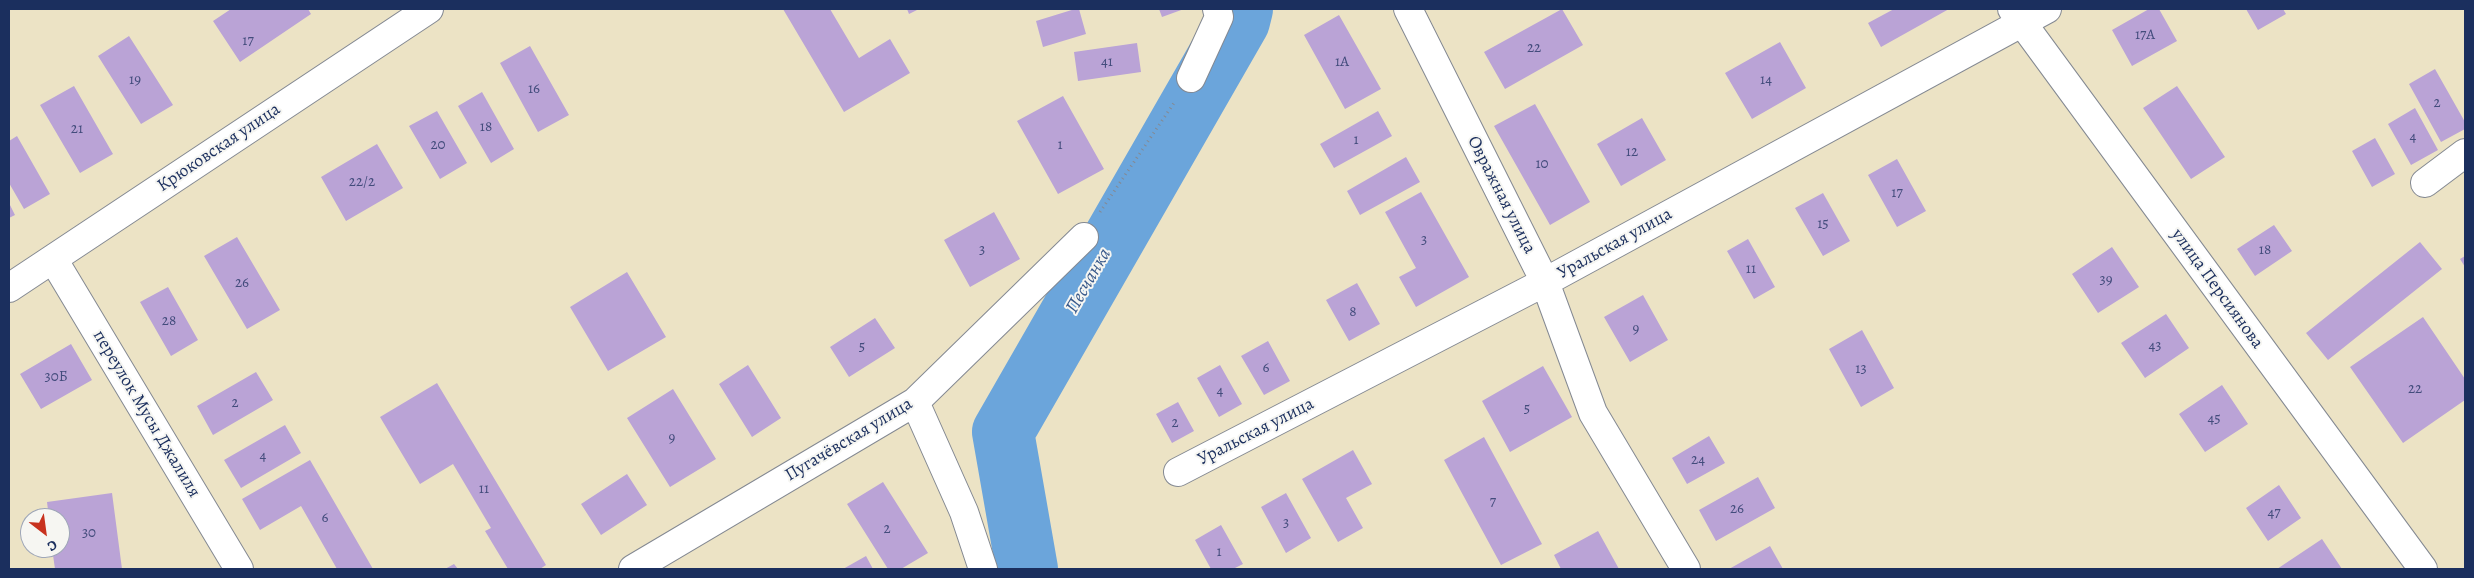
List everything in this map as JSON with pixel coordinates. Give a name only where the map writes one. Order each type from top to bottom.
[{"type":"street","name":"Крюковская улица","points":[[9,288],[430,9]]},
{"type":"street","points":[[1191,78],[1219,17],[1217,9]]},
{"type":"street","name":"Овражная улица","points":[[1408,9],[1545,282],[1593,413],[1686,569]]},
{"type":"street","name":"Уральская улица","points":[[1178,472],[1545,282],[2017,16],[2047,9]]},
{"type":"street","name":"улица Персиянова","points":[[2017,16],[2423,569]]},
{"type":"street","points":[[2425,183],[2465,152]]},
{"type":"street","name":"Пугачёвская улица","points":[[632,569],[915,402],[1084,237]]},
{"type":"street","name":"переулок Мусы Джалиля","points":[[53,259],[240,569]]},
{"type":"street","points":[[915,402],[964,512],[983,569]]},
{"type":"path","points":[[1084,237],[1191,78]]},
{"type":"building","points":[[231,9],[308,9],[311,14],[240,62],[213,21]]},
{"type":"building","points":[[783,9],[830,9],[859,58],[890,39],[910,73],[844,112]]},
{"type":"building","points":[[907,9],[919,9],[909,14]]},
{"type":"building","points":[[1079,9],[1086,34],[1043,47],[1036,21]]},
{"type":"building","points":[[1159,9],[1184,9],[1162,17]]},
{"type":"building","points":[[1562,9],[1583,45],[1505,89],[1484,52]]},
{"type":"building","points":[[1894,9],[1949,9],[1881,47],[1868,23]]},
{"type":"building","points":[[2149,9],[2159,9],[2177,41],[2132,66],[2112,30]]},
{"type":"building","points":[[2246,9],[2283,9],[2286,14],[2258,30]]},
{"type":"building","points":[[1339,15],[1381,89],[1345,109],[1304,35]]},
{"type":"building","points":[[129,36],[173,105],[141,124],[98,56]]},
{"type":"building","points":[[1780,42],[1806,88],[1752,119],[1725,73]]},
{"type":"building","points":[[1137,43],[1141,72],[1078,81],[1074,52]]},
{"type":"building","points":[[530,46],[569,115],[538,132],[500,63]]},
{"type":"building","points":[[2435,69],[2465,122],[2465,129],[2441,142],[2409,84]]},
{"type":"building","points":[[74,86],[113,154],[80,173],[40,105]]},
{"type":"building","points":[[2177,86],[2225,157],[2191,179],[2143,108]]},
{"type":"building","points":[[482,92],[514,149],[491,163],[458,106]]},
{"type":"building","points":[[1063,96],[1104,169],[1058,194],[1017,121]]},
{"type":"building","points":[[1535,104],[1590,202],[1550,225],[1494,126]]},
{"type":"building","points":[[2415,108],[2438,150],[2411,165],[2388,124]]},
{"type":"building","points":[[437,111],[467,163],[440,179],[409,126]]},
{"type":"building","points":[[1378,111],[1392,136],[1334,168],[1320,144]]},
{"type":"building","points":[[1642,118],[1666,160],[1621,186],[1597,144]]},
{"type":"building","points":[[17,136],[50,194],[24,209],[9,183],[9,141]]},
{"type":"building","points":[[2375,138],[2395,174],[2372,187],[2352,151]]},
{"type":"building","points":[[377,144],[403,188],[346,221],[321,177]]},
{"type":"building","points":[[1406,157],[1420,182],[1360,215],[1347,191]]},
{"type":"building","points":[[1897,159],[1926,211],[1897,227],[1868,175]]},
{"type":"building","points":[[1421,192],[1469,277],[1416,307],[1399,277],[1416,268],[1385,212]]},
{"type":"building","points":[[1823,193],[1850,241],[1823,256],[1795,208]]},
{"type":"building","points":[[9,203],[15,215],[9,218]]},
{"type":"building","points":[[994,212],[1020,259],[970,287],[944,240]]},
{"type":"building","points":[[2274,225],[2292,251],[2255,276],[2237,249]]},
{"type":"building","points":[[237,237],[280,310],[247,329],[204,256]]},
{"type":"building","points":[[1748,239],[1775,287],[1754,299],[1727,251]]},
{"type":"building","points":[[2420,242],[2442,269],[2328,360],[2306,333]]},
{"type":"building","points":[[2112,247],[2139,287],[2098,313],[2072,274]]},
{"type":"building","points":[[2465,256],[2465,267],[2460,259]]},
{"type":"building","points":[[627,272],[666,337],[608,371],[570,307]]},
{"type":"building","points":[[1357,283],[1380,324],[1349,341],[1326,300]]},
{"type":"building","points":[[168,287],[198,340],[171,356],[140,302]]},
{"type":"building","points":[[1643,295],[1668,340],[1630,362],[1604,317]]},
{"type":"building","points":[[2166,314],[2189,348],[2145,378],[2121,343]]},
{"type":"building","points":[[2423,317],[2465,379],[2465,400],[2403,443],[2350,367]]},
{"type":"building","points":[[875,318],[895,348],[849,377],[830,347]]},
{"type":"building","points":[[1862,330],[1894,388],[1861,407],[1829,349]]},
{"type":"building","points":[[1268,341],[1290,381],[1264,395],[1241,356]]},
{"type":"building","points":[[71,344],[92,380],[41,409],[20,374]]},
{"type":"building","points":[[748,365],[781,418],[752,437],[719,384]]},
{"type":"building","points":[[1220,365],[1242,404],[1219,417],[1197,378]]},
{"type":"building","points":[[1543,366],[1572,417],[1510,452],[1482,401]]},
{"type":"building","points":[[256,372],[273,400],[213,435],[197,406]]},
{"type":"building","points":[[437,383],[546,565],[540,569],[508,569],[485,531],[491,528],[453,464],[420,484],[380,417]]},
{"type":"building","points":[[2222,385],[2248,424],[2205,452],[2179,414]]},
{"type":"building","points":[[673,389],[716,459],[670,487],[627,418]]},
{"type":"building","points":[[1178,402],[1194,431],[1172,443],[1156,414]]},
{"type":"building","points":[[285,425],[301,453],[241,488],[224,460]]},
{"type":"building","points":[[1709,436],[1725,463],[1687,484],[1672,458]]},
{"type":"building","points":[[1484,437],[1542,544],[1501,565],[1444,460]]},
{"type":"building","points":[[1353,450],[1372,484],[1346,498],[1363,528],[1338,542],[1302,479]]},
{"type":"building","points":[[310,460],[373,569],[337,569],[301,506],[260,530],[242,499]]},
{"type":"building","points":[[627,474],[647,505],[601,535],[581,504]]},
{"type":"building","points":[[1758,477],[1775,508],[1716,541],[1699,510]]},
{"type":"building","points":[[883,482],[928,553],[901,569],[888,569],[847,504]]},
{"type":"building","points":[[2279,485],[2301,518],[2268,541],[2246,508]]},
{"type":"building","points":[[112,493],[122,569],[55,569],[53,558],[70,558],[70,508],[48,508],[47,502]]},
{"type":"building","points":[[1286,493],[1311,538],[1286,553],[1261,507]]},
{"type":"building","points":[[1221,525],[1243,564],[1233,569],[1211,569],[1195,540]]},
{"type":"building","points":[[1598,531],[1619,569],[1561,569],[1554,555]]},
{"type":"building","points":[[2322,539],[2342,569],[2277,569]]},
{"type":"building","points":[[1770,546],[1783,569],[1729,569]]},
{"type":"building","points":[[866,556],[873,569],[843,569]]},
{"type":"building","points":[[454,564],[458,569],[445,569]]},
{"type":"waterway","name":"Песчанка","points":[[1027,569],[1003,432],[1239,21],[1242,9]]}]
